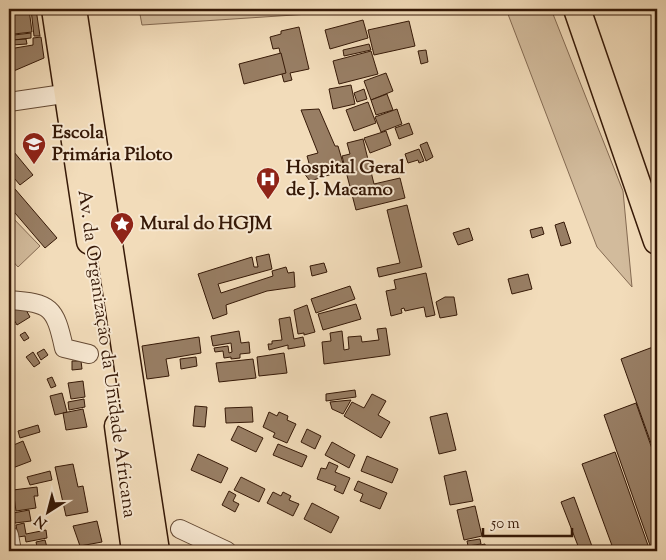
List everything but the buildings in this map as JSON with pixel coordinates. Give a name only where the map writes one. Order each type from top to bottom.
[{"type":"highway","name":"Av. da Organização da Unidade Africana","points":[[54,9],[76,92],[92,124],[156,551]]},
{"type":"highway","name":"Av. da Organização da Unidade Africana","points":[[73,9],[76,92],[135,551]]},
{"type":"highway","points":[[577,9],[657,241]]},
{"type":"highway","points":[[596,9],[657,190]]},
{"type":"street","points":[[9,102],[76,92]]},
{"type":"street","points":[[9,300],[39,302],[58,319],[64,348],[89,354]]},
{"type":"street","points":[[180,529],[228,551]]},
{"type":"street","points":[[9,535],[12,551]]},
{"type":"shaded area","points":[[139,9],[385,9],[142,25]]},
{"type":"shaded area","points":[[506,9],[551,9],[623,191],[632,287],[597,247]]},
{"type":"shaded area","points":[[9,214],[40,246],[18,267],[9,257]]},
{"type":"place","name":"Escola Primária Piloto","points":[[34,165]]},
{"type":"place","name":"Hospital Geral de J. Macamo","points":[[268,200]]},
{"type":"place","name":"Mural do HGJM","points":[[122,245]]}]
